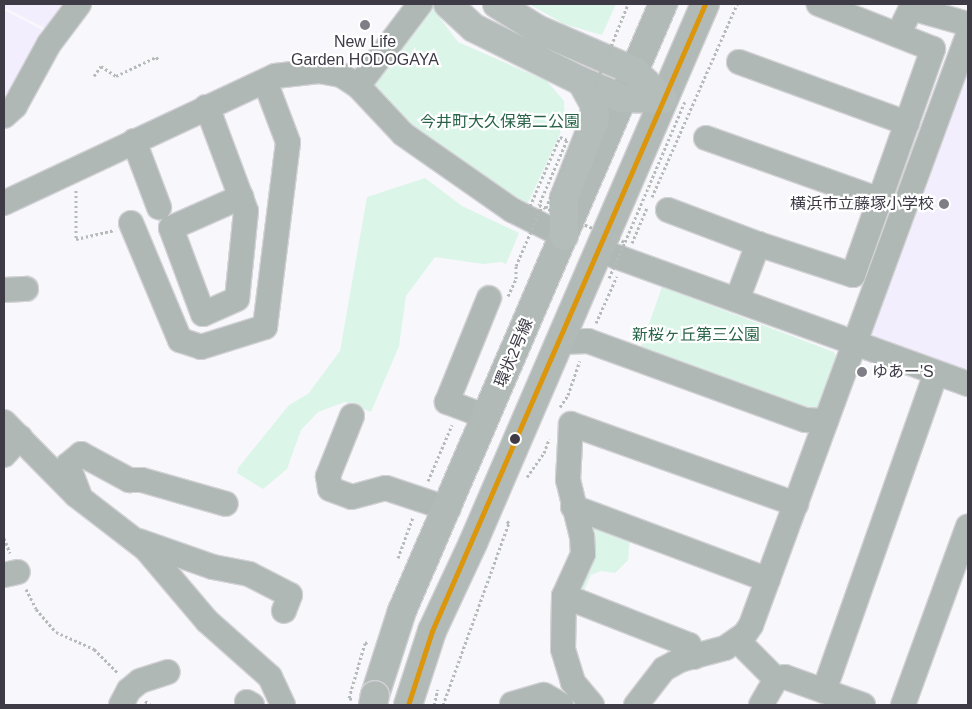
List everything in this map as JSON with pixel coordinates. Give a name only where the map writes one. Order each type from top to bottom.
[{"type":"highway","points":[[448,4],[474,28],[581,81],[622,98],[674,100]]},
{"type":"highway","points":[[497,4],[537,29],[634,71],[674,100]]},
{"type":"highway","points":[[564,236],[564,198],[595,119],[594,104],[581,81]]},
{"type":"main road","name":"環状2号線","points":[[366,699],[402,611],[449,509],[663,4]]},
{"type":"main road","points":[[408,705],[432,631],[560,342],[598,250],[674,100],[705,4]]},
{"type":"street","points":[[4,116],[15,106],[49,44],[78,4]]},
{"type":"street","points":[[358,86],[420,4]]},
{"type":"street","points":[[668,210],[758,244],[853,275],[933,49],[819,4]]},
{"type":"street","points":[[898,35],[911,8],[968,24]]},
{"type":"street","points":[[636,705],[664,669],[738,640],[751,626],[826,421],[857,344],[968,35]]},
{"type":"street","points":[[739,62],[907,123]]},
{"type":"street","points":[[4,203],[206,106],[255,79],[298,72],[320,71],[341,76],[358,86],[403,134],[512,210],[564,236]]},
{"type":"street","points":[[124,226],[180,340],[201,347],[265,327],[288,142],[255,79]]},
{"type":"street","points":[[206,106],[246,211],[237,299],[203,314],[171,228],[241,198]]},
{"type":"street","points":[[706,138],[880,200]]},
{"type":"street","points":[[134,141],[159,207]]},
{"type":"street","points":[[736,300],[758,244]]},
{"type":"street","points":[[598,250],[625,250],[736,300],[968,384]]},
{"type":"street","points":[[487,417],[446,402],[499,298]]},
{"type":"street","points":[[560,342],[588,341],[805,420],[826,421]]},
{"type":"street","points":[[824,691],[936,373]]},
{"type":"street","points":[[352,416],[328,476],[330,489],[352,498],[386,488],[449,509]]},
{"type":"street","points":[[592,705],[573,682],[563,649],[564,596],[583,554],[582,537],[573,507],[568,480],[571,424],[796,504]]},
{"type":"street","points":[[4,455],[12,430],[81,499],[146,549],[207,621],[270,677],[283,705]]},
{"type":"street","points":[[81,499],[68,465],[81,454],[128,480],[142,480],[226,504]]},
{"type":"street","points":[[573,507],[768,580]]},
{"type":"street","points":[[902,705],[968,526]]},
{"type":"street","points":[[132,538],[213,567],[249,574],[290,595],[284,611]]},
{"type":"street","points":[[564,596],[689,645],[694,657]]},
{"type":"street","points":[[738,640],[776,679]]},
{"type":"street","points":[[127,696],[168,672]]},
{"type":"street","points":[[761,705],[776,679],[785,677],[863,705]]},
{"type":"street","points":[[512,704],[544,695],[561,705]]},
{"type":"path","points":[[546,208],[628,4]]},
{"type":"path","points":[[588,341],[625,250],[737,4]]},
{"type":"path","points":[[94,76],[101,66],[116,76],[156,57],[159,60]]},
{"type":"path","points":[[609,278],[625,250],[674,100]]},
{"type":"path","points":[[530,206],[560,137],[567,140],[539,205],[625,250]]},
{"type":"path","points":[[76,185],[76,239],[124,226]]},
{"type":"path","points":[[499,298],[516,279],[516,266],[542,206]]},
{"type":"path","points":[[397,562],[420,499],[460,407]]},
{"type":"path","points":[[444,705],[509,523],[503,516]]},
{"type":"path","points":[[4,538],[11,573],[46,622],[56,632],[94,649],[127,696],[151,705]]},
{"type":"path","points":[[366,699],[365,643],[368,644],[371,635]]},
{"type":"shaded area","points":[[4,4],[68,4],[48,30],[4,7]]},
{"type":"shaded area","points":[[4,10],[48,33],[4,108]]},
{"type":"shaded area","name":"横浜市立藤塚小学校","points":[[968,73],[968,377],[878,344],[872,335]]},
{"type":"green space","points":[[529,4],[616,4],[602,35],[564,24]]},
{"type":"green space","name":"今井町大久保第二公園","points":[[431,6],[458,42],[547,81],[564,101],[565,123],[527,205],[410,128],[373,88],[371,80]]},
{"type":"green space","points":[[425,178],[462,206],[519,233],[506,264],[501,262],[483,264],[435,257],[406,296],[399,346],[371,412],[345,402],[318,412],[301,430],[287,469],[263,489],[237,473],[238,468],[289,405],[308,394],[340,351],[367,197]]},
{"type":"green space","name":"新桜ヶ丘第三公園","points":[[662,287],[834,352],[837,359],[817,411],[808,413],[640,349]]},
{"type":"green space","points":[[597,526],[630,539],[628,560],[615,573],[601,571],[591,575],[584,591],[579,589],[589,531]]},
{"type":"transit line","points":[[408,705],[432,631],[705,4]]},
{"type":"place","name":"New Life Garden HODOGAYA","points":[[365,25]]},
{"type":"place","name":"横浜市立藤塚小学校","points":[[944,204]]},
{"type":"place","name":"ゆあー'S","points":[[862,372]]}]
